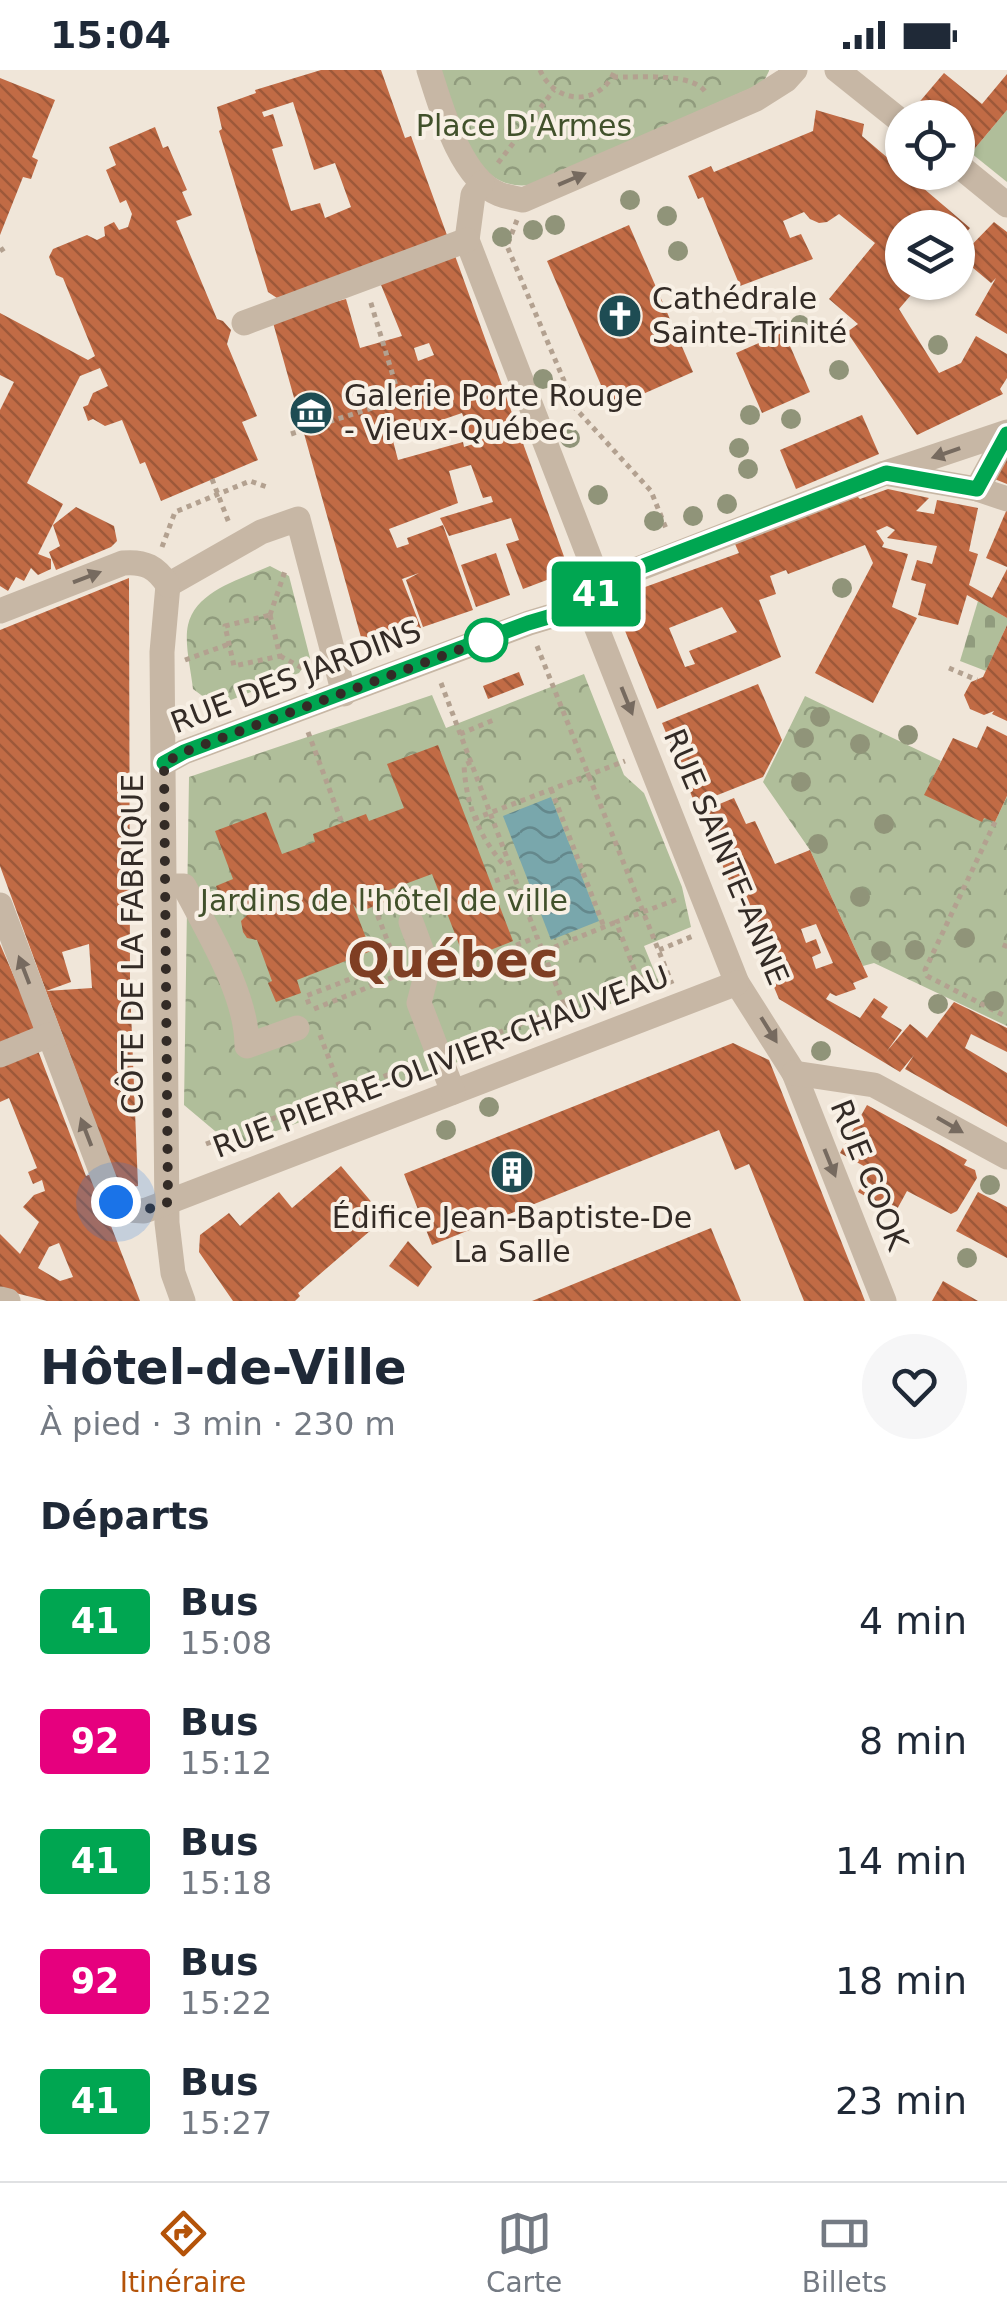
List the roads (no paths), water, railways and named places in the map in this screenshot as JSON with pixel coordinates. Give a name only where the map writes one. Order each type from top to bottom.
[{"type":"street","points":[[429,70],[456,144],[482,183],[498,194],[523,200],[756,99],[795,70]]},
{"type":"street","points":[[837,70],[885,108]]},
{"type":"street","points":[[975,179],[1007,205]]},
{"type":"street","points":[[482,183],[473,195],[467,240],[595,572]]},
{"type":"street","points":[[244,322],[467,240]]},
{"type":"street","points":[[590,611],[600,586],[886,473],[1007,433]]},
{"type":"street","points":[[977,489],[1007,433]]},
{"type":"street","points":[[886,473],[977,489],[1007,499]]},
{"type":"street","points":[[0,611],[123,564],[136,562],[157,569],[168,584],[261,532],[298,519],[344,694]]},
{"type":"street","name":"CÔTE DE LA FABRIQUE","points":[[168,584],[162,652],[168,1202],[169,1247],[183,1301]]},
{"type":"street","name":"RUE DES JARDINS","points":[[164,763],[184,752],[562,613],[590,611]]},
{"type":"street","name":"RUE SAINTE-ANNE","points":[[590,611],[737,983],[794,1073]]},
{"type":"street","points":[[165,886],[184,886],[219,954],[247,1027],[247,1046],[303,1021]]},
{"type":"street","points":[[0,905],[5,935],[49,1035],[0,1055]]},
{"type":"street","points":[[411,922],[426,964],[420,1004],[454,1092]]},
{"type":"street","name":"RUE PIERRE-OLIVIER-CHAUVEAU","points":[[49,1035],[116,1202],[128,1210],[144,1211],[737,983]]},
{"type":"street","points":[[794,1073],[874,1085],[1007,1157]]},
{"type":"street","name":"RUE COOK","points":[[794,1073],[884,1301]]},
{"type":"street","points":[[0,1299],[8,1301]]},
{"type":"water","points":[[551,797],[599,921],[551,940],[503,816]]},
{"type":"place","name":"Cathédrale Sainte-Trinité","points":[[620,316]]},
{"type":"place","name":"Galerie Porte Rouge - Vieux-Québec","points":[[311,413]]},
{"type":"place","name":"Édifice Jean-Baptiste-De La Salle","points":[[512,1172]]},
{"type":"district","name":"Québec","points":[[453,959]]},
{"type":"park label","name":"Place D'Armes","points":[[524,126]]},
{"type":"park label","name":"Jardins de l'hôtel de ville","points":[[384,901]]}]
